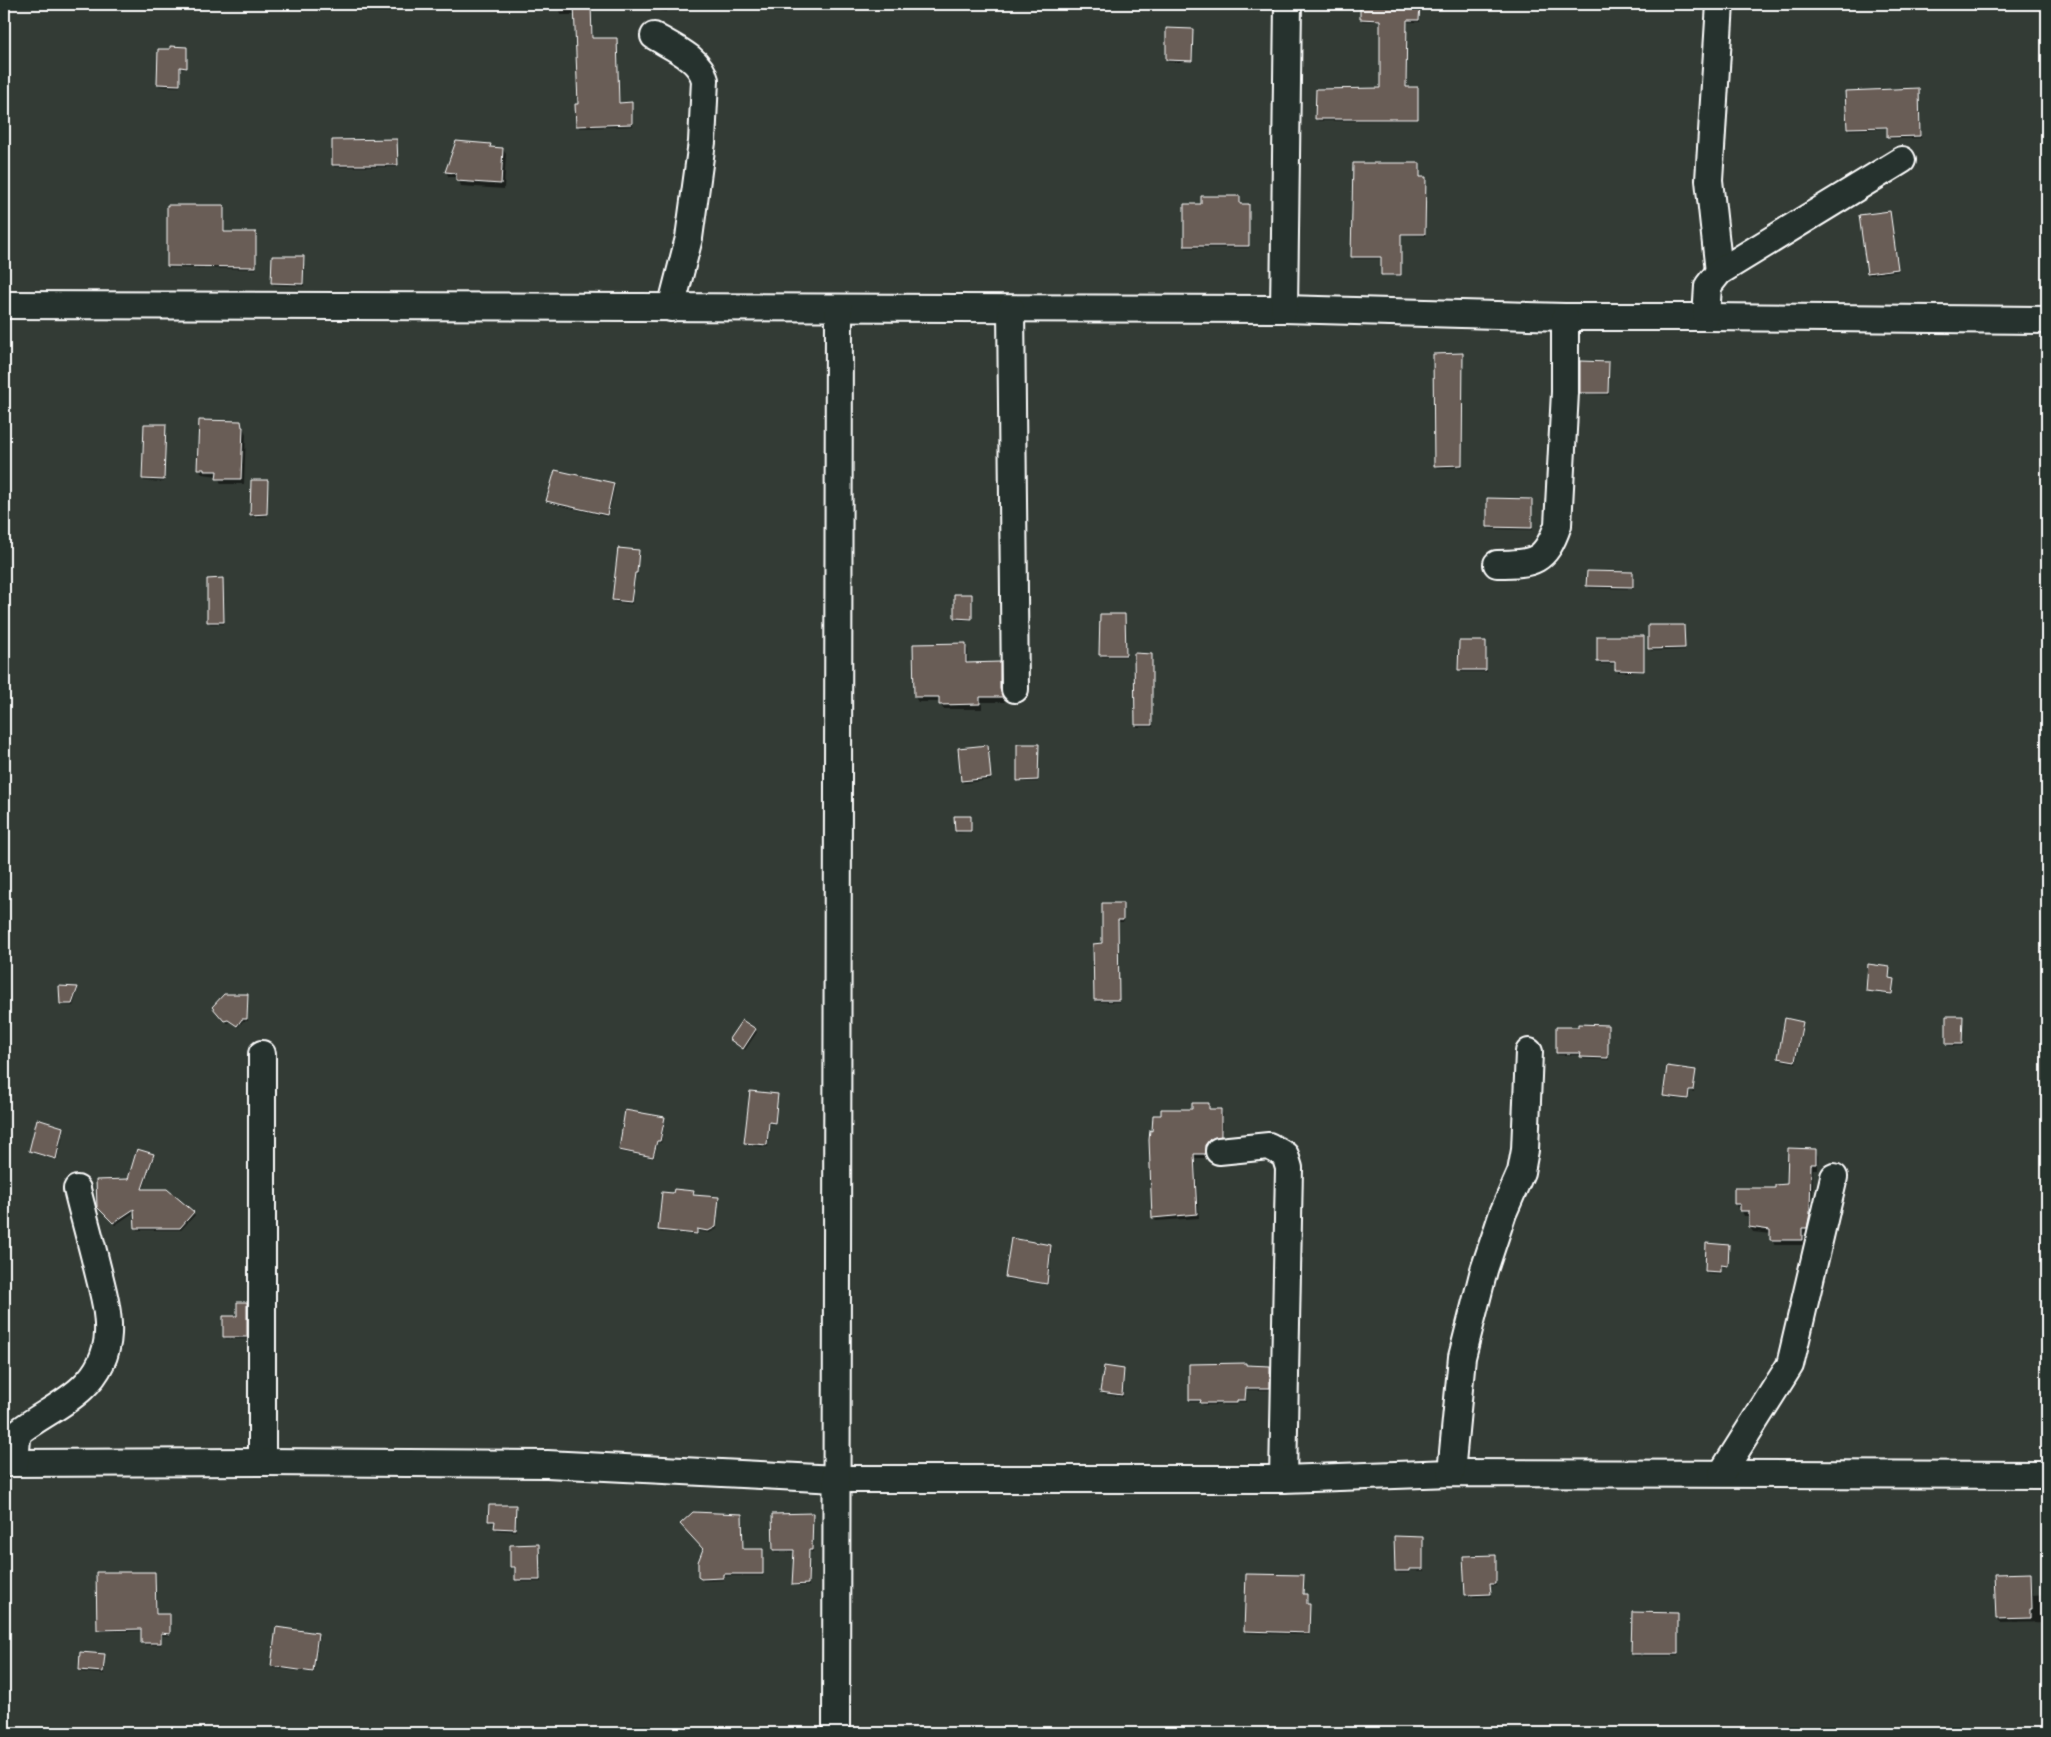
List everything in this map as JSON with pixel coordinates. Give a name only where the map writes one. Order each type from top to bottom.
[{"type":"street","points":[[1284,309],[1288,4]]},
{"type":"street","points":[[1718,272],[1709,180],[1720,4]]},
{"type":"street","points":[[654,36],[696,63],[704,72],[705,80],[702,142],[690,238],[671,308]]},
{"type":"street","points":[[1706,316],[1708,286],[1718,272],[1902,160]]},
{"type":"street","points":[[4,305],[1284,309],[1565,317],[1706,316],[2047,320]]},
{"type":"street","points":[[836,1733],[839,308]]},
{"type":"street","points":[[1011,309],[1015,689]]},
{"type":"street","points":[[1497,564],[1524,564],[1541,556],[1551,543],[1558,526],[1565,392],[1565,317]]},
{"type":"street","points":[[1451,1473],[1462,1357],[1484,1270],[1503,1213],[1521,1172],[1525,1150],[1529,1052]]},
{"type":"street","points":[[262,1054],[262,1462]]},
{"type":"street","points":[[1219,1151],[1270,1146],[1285,1155],[1289,1168],[1283,1479]]},
{"type":"street","points":[[1722,1473],[1790,1365],[1834,1177]]},
{"type":"street","points":[[77,1189],[108,1312],[109,1333],[106,1352],[96,1373],[82,1388],[20,1431],[10,1463],[547,1464],[836,1479],[1283,1479],[1451,1473],[2047,1475]]},
{"type":"building","points":[[574,4],[591,4],[592,38],[617,38],[619,103],[632,102],[632,124],[576,126],[575,104],[578,104]]},
{"type":"building","points":[[1360,4],[1420,4],[1419,20],[1407,20],[1406,87],[1418,87],[1418,119],[1315,119],[1316,89],[1380,88],[1380,20],[1360,19]]},
{"type":"building","points":[[1166,28],[1193,29],[1192,61],[1166,60]]},
{"type":"building","points":[[170,46],[187,47],[187,68],[180,67],[180,85],[157,84],[158,49],[170,49]]},
{"type":"building","points":[[1919,88],[1920,136],[1887,137],[1887,127],[1847,128],[1845,91]]},
{"type":"building","points":[[397,139],[398,165],[332,165],[332,140]]},
{"type":"building","points":[[456,141],[491,144],[490,147],[503,148],[501,184],[456,181],[456,173],[445,172]]},
{"type":"building","points":[[1353,163],[1420,163],[1420,177],[1426,177],[1425,234],[1401,234],[1401,275],[1381,275],[1381,257],[1351,257]]},
{"type":"building","points":[[1201,196],[1240,196],[1240,204],[1249,204],[1249,246],[1184,246],[1184,204],[1201,204]]},
{"type":"building","points":[[167,205],[224,205],[224,232],[256,232],[256,267],[167,266]]},
{"type":"building","points":[[1890,211],[1898,269],[1867,273],[1859,215]]},
{"type":"building","points":[[272,256],[304,256],[303,284],[271,283]]},
{"type":"building","points":[[1463,353],[1462,465],[1434,466],[1433,354]]},
{"type":"building","points":[[1580,361],[1609,362],[1608,393],[1580,393]]},
{"type":"building","points":[[199,420],[241,421],[243,427],[241,479],[216,479],[217,471],[197,469]]},
{"type":"building","points":[[144,424],[166,424],[164,480],[142,479]]},
{"type":"building","points":[[555,470],[614,483],[607,515],[546,501]]},
{"type":"building","points":[[251,480],[268,480],[267,514],[250,515]]},
{"type":"building","points":[[1487,498],[1532,499],[1532,528],[1487,527]]},
{"type":"building","points":[[618,548],[639,550],[637,573],[635,573],[631,602],[612,600]]},
{"type":"building","points":[[1587,571],[1633,572],[1633,587],[1586,586]]},
{"type":"building","points":[[223,578],[224,622],[207,622],[207,579]]},
{"type":"building","points":[[954,594],[972,594],[972,619],[954,618]]},
{"type":"building","points":[[1100,614],[1125,614],[1126,655],[1099,655]]},
{"type":"building","points":[[1648,625],[1684,625],[1685,648],[1648,649]]},
{"type":"building","points":[[1597,636],[1644,636],[1644,671],[1615,670],[1615,662],[1597,662]]},
{"type":"building","points":[[1459,641],[1486,641],[1486,670],[1458,670]]},
{"type":"building","points":[[966,643],[966,663],[1000,662],[1000,689],[1003,697],[980,697],[980,704],[939,705],[939,697],[914,697],[913,644]]},
{"type":"building","points":[[1134,653],[1152,654],[1152,725],[1135,725]]},
{"type":"building","points":[[1017,744],[1039,744],[1038,780],[1017,781]]},
{"type":"building","points":[[988,745],[991,778],[961,781],[958,748]]},
{"type":"building","points":[[954,816],[971,816],[971,831],[955,831]]},
{"type":"building","points":[[1102,903],[1123,903],[1123,920],[1118,920],[1119,1000],[1094,1000],[1093,944],[1102,943]]},
{"type":"building","points":[[1868,964],[1890,967],[1889,978],[1894,979],[1892,994],[1866,991]]},
{"type":"building","points":[[59,986],[78,987],[72,1004],[60,1004]]},
{"type":"building","points":[[224,994],[248,994],[247,1019],[242,1019],[237,1026],[228,1020],[224,1021],[212,1007]]},
{"type":"building","points":[[1946,1016],[1963,1016],[1962,1044],[1946,1044]]},
{"type":"building","points":[[1785,1018],[1803,1022],[1795,1061],[1778,1058]]},
{"type":"building","points":[[742,1020],[756,1029],[743,1049],[729,1039]]},
{"type":"building","points":[[1578,1024],[1608,1025],[1608,1058],[1580,1057],[1581,1053],[1556,1053],[1556,1027],[1578,1027]]},
{"type":"building","points":[[1667,1066],[1696,1070],[1693,1090],[1689,1090],[1688,1099],[1663,1096]]},
{"type":"building","points":[[750,1091],[778,1094],[775,1123],[769,1122],[767,1145],[744,1143]]},
{"type":"building","points":[[1192,1103],[1209,1103],[1209,1109],[1221,1109],[1221,1136],[1210,1139],[1205,1145],[1205,1154],[1194,1154],[1197,1214],[1152,1218],[1149,1140],[1150,1130],[1152,1131],[1153,1115],[1161,1115],[1161,1109],[1192,1109]]},
{"type":"building","points":[[625,1110],[665,1117],[660,1141],[657,1141],[653,1157],[619,1150]]},
{"type":"building","points":[[37,1119],[63,1127],[56,1159],[29,1151]]},
{"type":"building","points":[[1788,1148],[1816,1149],[1816,1164],[1811,1164],[1810,1213],[1807,1228],[1802,1228],[1802,1240],[1770,1240],[1770,1230],[1749,1227],[1749,1211],[1740,1211],[1740,1204],[1734,1204],[1734,1188],[1775,1188],[1775,1185],[1787,1184]]},
{"type":"building","points":[[137,1149],[154,1154],[142,1189],[167,1189],[194,1212],[180,1228],[135,1228],[134,1209],[113,1223],[97,1207],[96,1180],[128,1179]]},
{"type":"building","points":[[674,1189],[694,1191],[693,1195],[719,1197],[716,1227],[708,1231],[697,1229],[697,1234],[658,1230],[662,1192],[673,1193]]},
{"type":"building","points":[[1011,1238],[1051,1245],[1047,1284],[1005,1277]]},
{"type":"building","points":[[1706,1243],[1729,1245],[1728,1266],[1721,1265],[1721,1272],[1705,1271]]},
{"type":"building","points":[[237,1302],[247,1302],[247,1337],[223,1337],[223,1316],[237,1316]]},
{"type":"building","points":[[1246,1363],[1246,1365],[1270,1366],[1270,1388],[1246,1388],[1245,1400],[1237,1400],[1237,1403],[1200,1403],[1201,1400],[1189,1400],[1189,1364]]},
{"type":"building","points":[[1104,1366],[1124,1369],[1122,1395],[1100,1392]]},
{"type":"building","points":[[489,1505],[516,1505],[515,1529],[494,1528],[495,1521],[488,1521]]},
{"type":"building","points":[[693,1512],[742,1514],[743,1549],[763,1549],[763,1574],[723,1574],[723,1578],[701,1579],[698,1577],[698,1562],[703,1549],[680,1524]]},
{"type":"building","points":[[813,1513],[812,1550],[809,1550],[808,1584],[792,1585],[794,1550],[773,1550],[772,1514]]},
{"type":"building","points":[[1394,1536],[1423,1537],[1423,1569],[1395,1571]]},
{"type":"building","points":[[539,1544],[540,1580],[515,1580],[515,1567],[510,1567],[510,1545]]},
{"type":"building","points":[[1496,1555],[1496,1584],[1490,1584],[1491,1594],[1465,1595],[1463,1556]]},
{"type":"building","points":[[96,1572],[155,1572],[156,1614],[170,1614],[170,1634],[161,1633],[161,1643],[141,1643],[141,1629],[97,1630]]},
{"type":"building","points":[[2031,1573],[2032,1609],[2030,1609],[2030,1618],[1996,1619],[1994,1574]]},
{"type":"building","points":[[1246,1574],[1304,1575],[1303,1594],[1307,1594],[1307,1604],[1310,1604],[1309,1633],[1244,1631]]},
{"type":"building","points":[[1632,1612],[1678,1613],[1678,1654],[1631,1654]]},
{"type":"building","points":[[276,1627],[318,1633],[313,1672],[271,1666]]},
{"type":"building","points":[[80,1652],[105,1654],[103,1672],[79,1670]]}]
